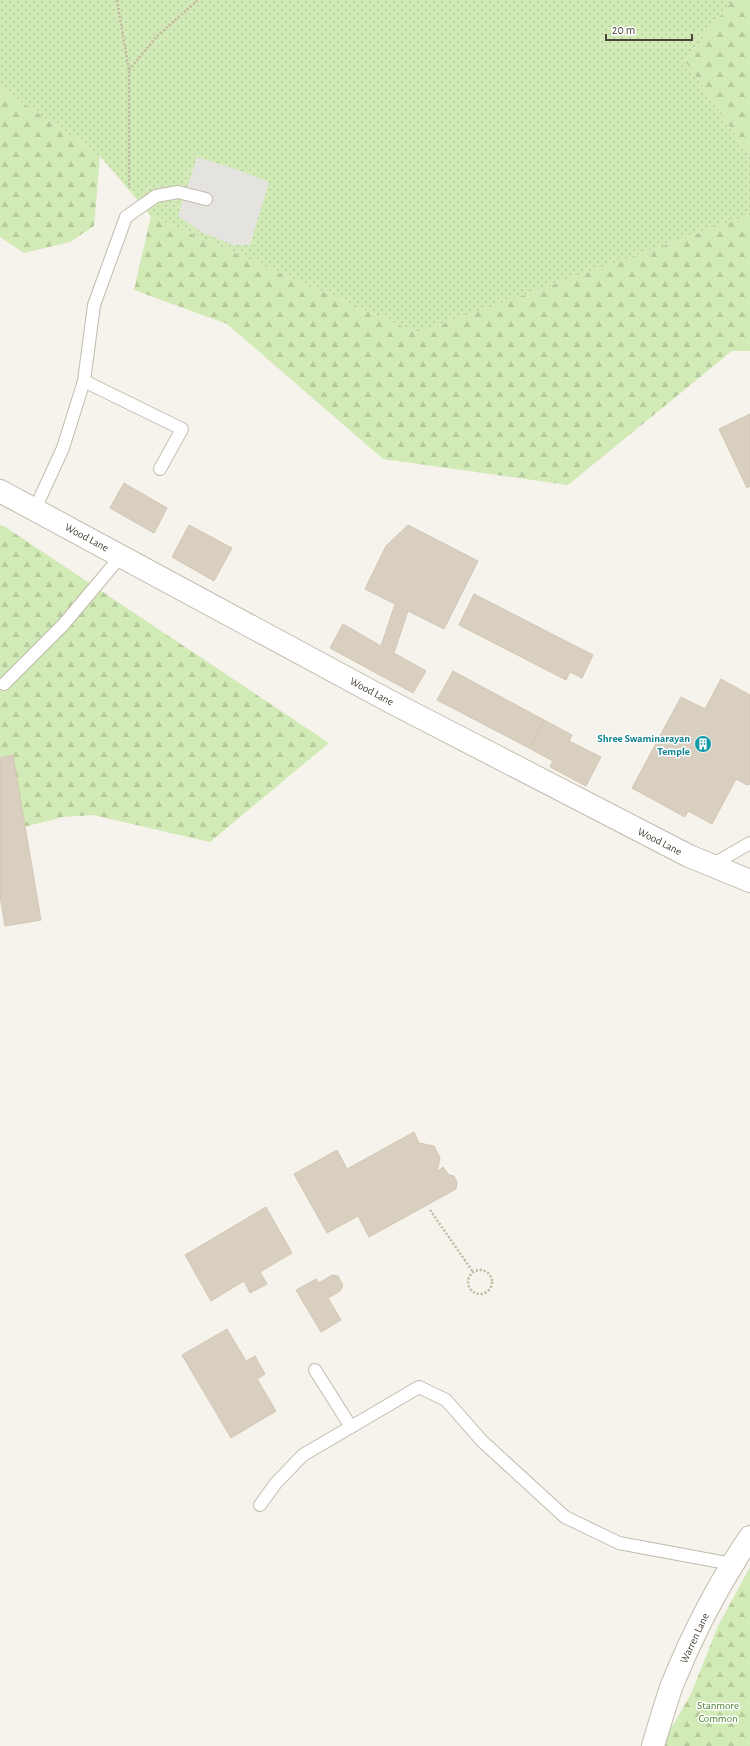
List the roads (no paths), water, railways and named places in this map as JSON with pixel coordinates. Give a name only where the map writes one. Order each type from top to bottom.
[{"type":"street","name":"Wood Lane","points":[[0,491],[391,702],[682,852],[750,881]]},
{"type":"street","name":"Warren Lane","points":[[653,1746],[672,1686],[696,1632],[732,1564],[750,1537]]},
{"type":"lane","points":[[35,509],[63,448],[84,381],[94,305],[126,217],[156,196],[178,192],[206,199]]},
{"type":"lane","points":[[84,381],[182,429],[160,469]]},
{"type":"lane","points":[[4,684],[63,625],[121,556]]},
{"type":"lane","points":[[712,865],[750,843]]},
{"type":"lane","points":[[315,1370],[351,1427]]},
{"type":"lane","points":[[260,1505],[276,1483],[303,1455],[419,1387],[446,1400],[482,1441],[565,1517],[619,1543],[732,1564]]},
{"type":"place","name":"Shree Swaminarayan Temple","points":[[703,744]]},
{"type":"park label","name":"Stanmore Common","points":[[718,1711]]}]
